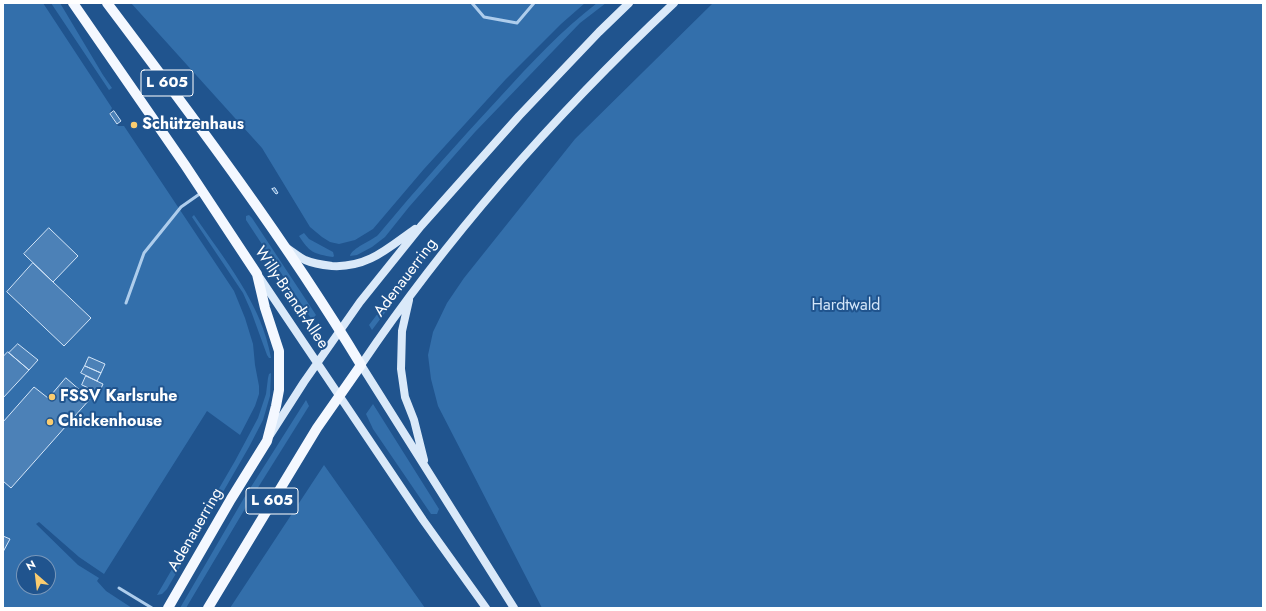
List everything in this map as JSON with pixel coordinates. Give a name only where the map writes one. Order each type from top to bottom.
[{"type":"main road","name":"Willy-Brandt-Allee","points":[[73,3],[203,192],[423,520],[486,608]]},
{"type":"main road","name":"Willy-Brandt-Allee","points":[[107,3],[212,142],[285,247],[340,331],[514,608]]},
{"type":"main road","name":"Adenauerring","points":[[168,608],[231,499],[304,382],[360,302],[421,226],[519,116],[599,32],[629,3]]},
{"type":"main road","name":"Adenauerring","points":[[208,608],[298,460],[339,396],[410,295],[486,201],[560,117],[645,30],[674,3]]},
{"type":"main road","points":[[285,247],[306,260],[322,265],[342,266],[355,264],[368,260],[381,253],[421,226]]},
{"type":"main road","points":[[257,274],[278,351],[279,360],[279,390],[267,442]]},
{"type":"main road","points":[[410,295],[402,331],[401,368],[406,397],[414,420],[426,468]]},
{"type":"lane","points":[[472,3],[484,17],[517,23],[534,3]]},
{"type":"lane","points":[[126,303],[144,253],[181,207],[203,192]]},
{"type":"lane","points":[[119,588],[152,608]]},
{"type":"green space","points":[[3,3],[43,3],[112,108],[109,114],[118,126],[124,126],[234,291],[245,318],[253,344],[259,394],[255,406],[240,435],[207,411],[104,574],[79,557],[39,522],[36,524],[78,565],[99,578],[97,581],[106,591],[132,608],[3,608]]},
{"type":"green space","points":[[51,3],[60,3],[112,88],[109,90]]},
{"type":"green space","points":[[131,3],[585,3],[561,24],[506,79],[424,169],[373,229],[355,240],[339,244],[330,242],[310,227],[262,148]]},
{"type":"green space","points":[[597,3],[606,3],[580,23],[475,132],[409,207],[385,237],[372,247],[357,255],[350,256],[351,253],[358,247],[378,235],[439,164],[524,71],[547,47]]},
{"type":"green space","name":"Hardtwald","points":[[713,3],[1263,3],[1263,608],[542,608],[438,406],[431,379],[428,355],[433,332],[447,303],[464,278],[575,139]]},
{"type":"green space","points":[[194,215],[229,265],[251,301],[266,338],[271,358],[267,355],[243,293],[192,217]]},
{"type":"green space","points":[[249,215],[316,315],[312,320],[246,220],[246,216]]},
{"type":"green space","points":[[304,233],[309,239],[333,252],[334,256],[321,255],[309,249],[299,236]]},
{"type":"green space","points":[[425,252],[428,255],[372,330],[369,325]]},
{"type":"green space","points":[[271,373],[270,396],[263,420],[167,589],[162,594],[157,595],[235,461],[258,418],[266,394],[269,374]]},
{"type":"green space","points":[[306,400],[309,406],[249,502],[186,608],[180,608],[244,498]]},
{"type":"green space","points":[[373,404],[439,509],[437,514],[431,514],[373,429],[366,414]]},
{"type":"green space","points":[[324,465],[425,608],[230,608]]},
{"type":"building","points":[[114,111],[121,121],[117,124],[110,114]]},
{"type":"building","points":[[275,188],[278,193],[276,194],[272,189]]},
{"type":"building","points":[[49,228],[78,256],[53,282],[24,254]]},
{"type":"building","points":[[33,263],[91,318],[64,346],[7,292]]},
{"type":"building","points":[[18,344],[38,360],[29,370],[9,353]]},
{"type":"building","points":[[8,352],[29,370],[3,398],[3,357]]},
{"type":"building","points":[[89,357],[105,364],[101,373],[85,366]]},
{"type":"building","points":[[85,366],[101,373],[97,381],[81,373]]},
{"type":"building","points":[[86,376],[103,384],[99,393],[82,385]]},
{"type":"building","points":[[66,378],[90,399],[11,488],[3,481],[3,422],[34,387],[48,398]]},
{"type":"building","points":[[3,536],[10,539],[3,552]]},
{"type":"place","name":"Schützenhaus","points":[[134,125]]},
{"type":"place","name":"FSSV Karlsruhe","points":[[52,397]]},
{"type":"place","name":"Chickenhouse","points":[[50,422]]}]
